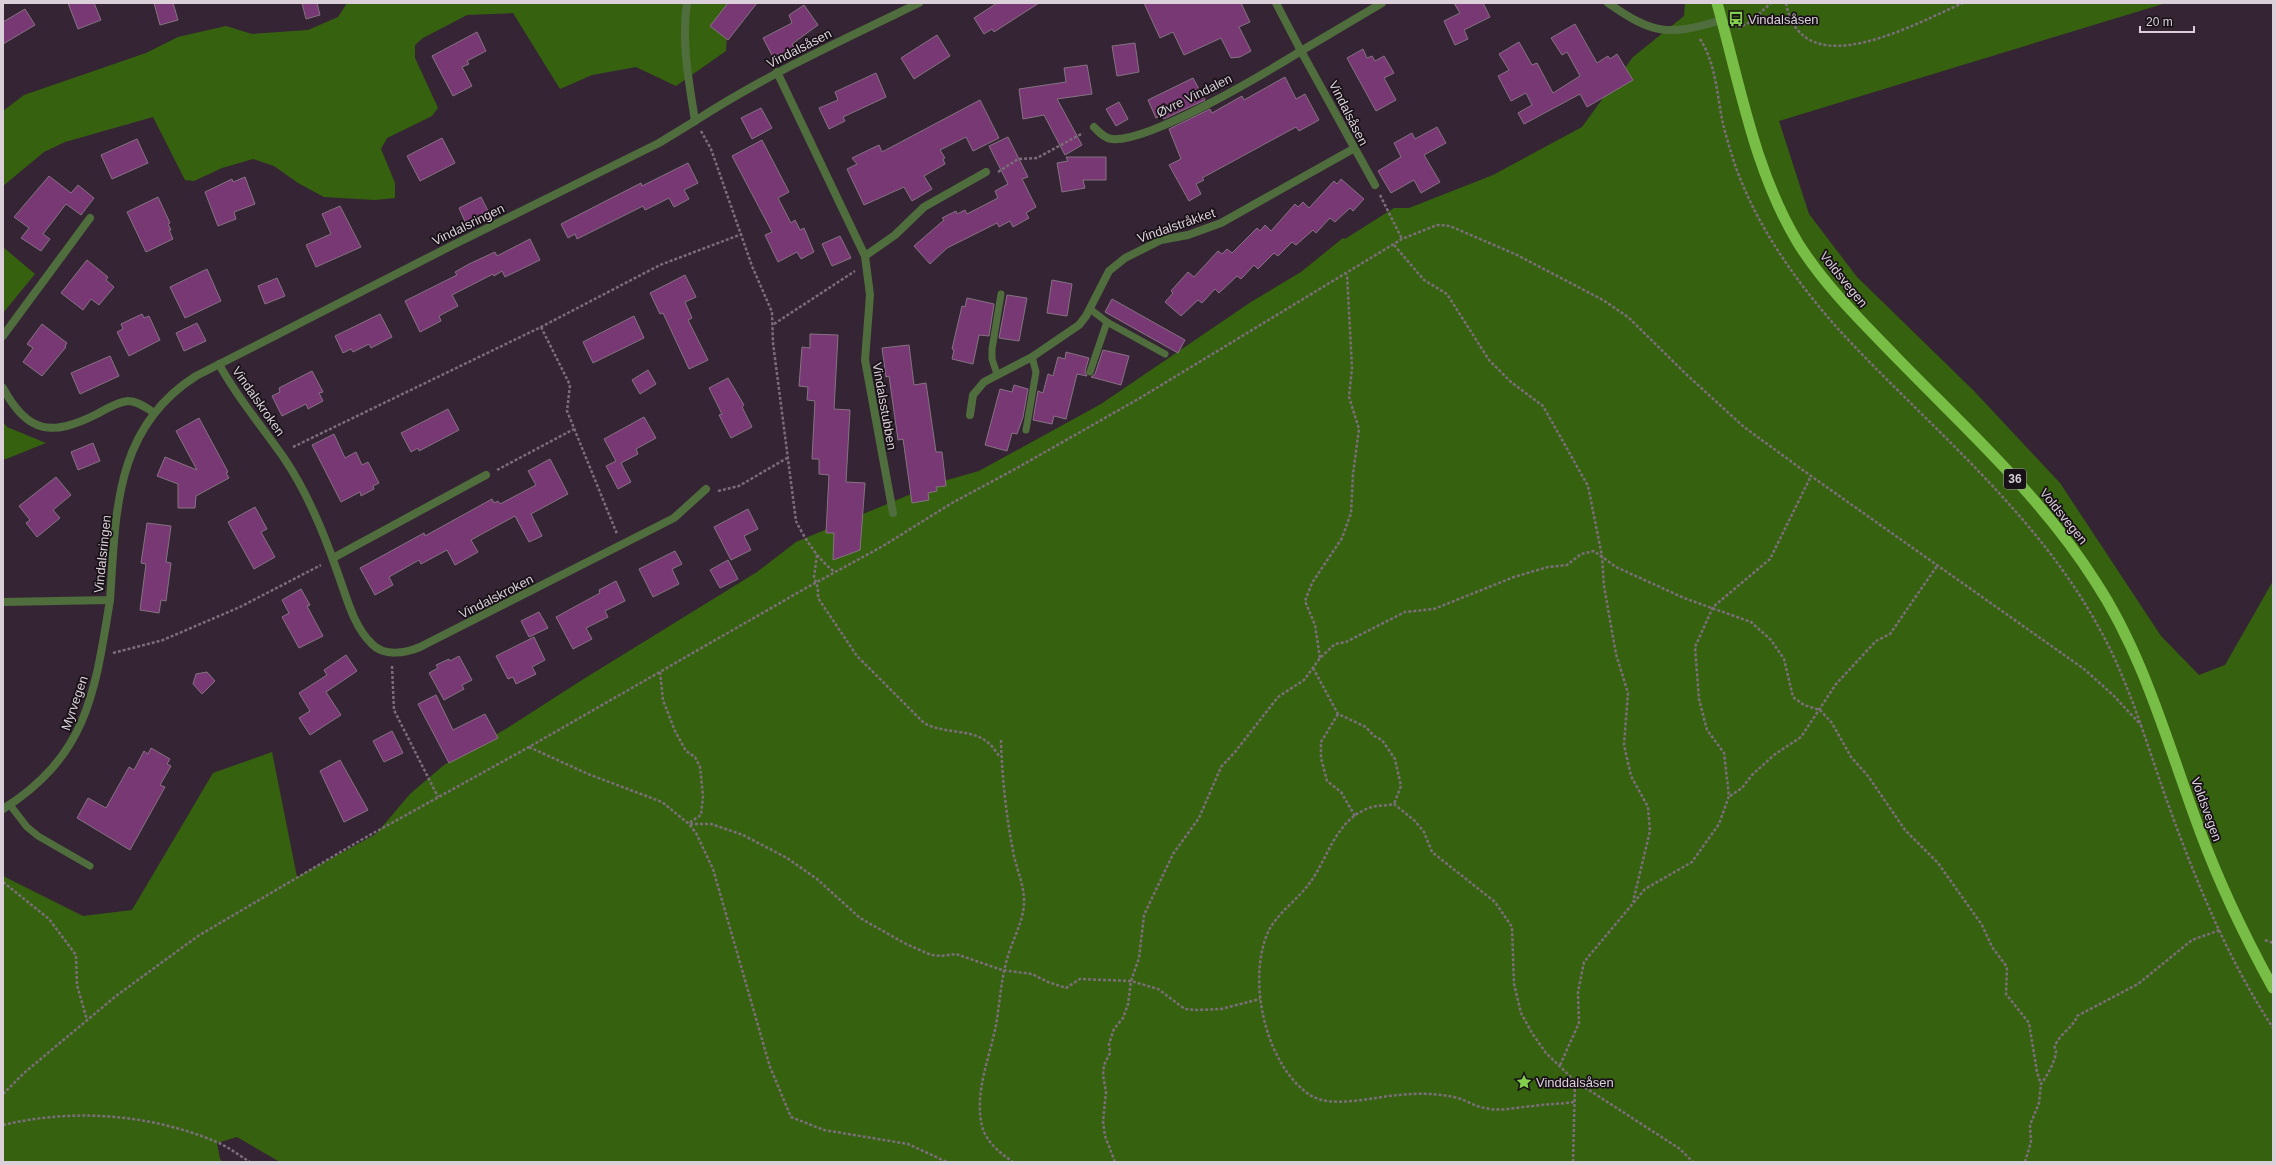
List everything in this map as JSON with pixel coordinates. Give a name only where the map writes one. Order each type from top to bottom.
[{"type":"highway","name":"Voldsvegen","points":[[1717,3],[1750,129],[1762,166],[1784,218],[1813,265],[1850,310],[1970,432],[2028,494],[2078,555],[2112,608],[2142,670],[2222,889],[2246,939],[2273,988]]},
{"type":"street","points":[[688,3],[685,32],[687,67],[695,121]]},
{"type":"street","name":"Vindalsåsen","points":[[695,121],[739,93],[777,72],[919,3]]},
{"type":"street","name":"Vindalsåsen","points":[[1276,3],[1323,88],[1353,149],[1375,186]]},
{"type":"street","points":[[1302,51],[1382,3]]},
{"type":"street","points":[[1608,3],[1646,27],[1664,31],[1693,29],[1722,20]]},
{"type":"street","name":"Øvre Vindalen","points":[[1094,127],[1111,139],[1130,137],[1152,130],[1227,94],[1302,51]]},
{"type":"street","name":"Vindalsstubben","points":[[777,72],[865,256],[868,267],[870,295],[865,366],[893,513]]},
{"type":"street","name":"Vindalsringen","points":[[3,602],[110,600],[122,487],[134,445],[153,412],[179,386],[219,364],[659,143],[695,121]]},
{"type":"street","name":"Vindalstråkket","points":[[970,416],[973,395],[977,388],[997,374],[1032,357],[1068,334],[1086,316],[1109,271],[1133,253],[1161,240],[1188,234],[1221,223],[1353,149]]},
{"type":"street","points":[[865,256],[895,235],[924,206],[986,172]]},
{"type":"street","points":[[3,336],[90,218]]},
{"type":"street","name":"Vindalskroken","points":[[219,364],[239,399],[280,453],[296,479],[333,558],[350,606],[362,632],[373,646],[392,652],[410,651],[420,647],[621,546],[674,518],[706,489]]},
{"type":"street","points":[[3,388],[15,406],[25,417],[38,426],[49,429],[74,426],[116,404],[128,401],[138,403],[153,412]]},
{"type":"street","points":[[333,558],[486,475]]},
{"type":"street","name":"Myrvegen","points":[[6,807],[39,782],[60,759],[75,738],[85,716],[101,656],[110,600]]},
{"type":"lane","points":[[997,374],[992,359],[992,350],[1001,294]]},
{"type":"lane","points":[[1090,309],[1107,322],[1165,354]]},
{"type":"lane","points":[[1090,372],[1107,322]]},
{"type":"lane","points":[[1026,430],[1036,372],[1032,357]]},
{"type":"lane","points":[[6,807],[38,836],[90,866]]},
{"type":"path","points":[[1725,32],[1750,22],[1771,3]]},
{"type":"path","points":[[1786,3],[1792,21],[1802,34],[1815,43],[1830,47],[1848,47],[1883,37],[1964,3]]},
{"type":"path","points":[[1693,29],[1703,44],[1710,60],[1723,124],[1746,191],[1782,256],[1815,302],[1868,362],[1985,478],[2047,550],[2083,601],[2098,626],[2112,653],[2141,725],[2188,856],[2220,930],[2247,984],[2273,1028]]},
{"type":"path","points":[[695,121],[711,149],[752,266],[772,312],[774,324],[773,343],[796,521],[802,533],[826,566],[836,573]]},
{"type":"path","points":[[986,172],[994,174],[1018,160],[1036,158],[1094,127]]},
{"type":"path","points":[[1375,186],[1402,239]]},
{"type":"path","points":[[3,1094],[24,1073],[116,996],[198,936],[438,797],[836,573],[952,503],[1140,398],[1347,274],[1402,239],[1438,225],[1450,226],[1517,255],[1603,300],[1628,317],[1687,375],[1744,427],[1937,566],[2084,669],[2113,695],[2141,725]]},
{"type":"path","points":[[280,453],[541,327],[660,264],[742,234]]},
{"type":"path","points":[[1394,245],[1424,280],[1447,294],[1489,360],[1510,382],[1543,406],[1588,486],[1602,556],[1604,586],[1616,654],[1628,693],[1624,745],[1631,776],[1648,807],[1650,831],[1633,902]]},
{"type":"path","points":[[774,324],[849,274],[868,267]]},
{"type":"path","points":[[1320,658],[1315,625],[1305,601],[1312,583],[1342,538],[1351,513],[1353,474],[1359,429],[1350,397],[1352,368],[1347,274]]},
{"type":"path","points":[[541,327],[570,385],[567,411],[621,546]]},
{"type":"path","points":[[486,475],[574,429]]},
{"type":"path","points":[[706,489],[720,492],[727,490],[787,458]]},
{"type":"path","points":[[1560,1066],[1579,1023],[1578,992],[1584,962],[1645,889],[1692,862],[1719,824],[1729,796],[1724,753],[1707,730],[1698,699],[1695,647],[1713,607],[1770,558],[1811,476]]},
{"type":"path","points":[[1116,1162],[1105,1136],[1103,1121],[1106,1092],[1103,1075],[1104,1065],[1110,1053],[1109,1044],[1114,1029],[1123,1018],[1128,1004],[1131,981],[1138,958],[1144,915],[1173,854],[1199,818],[1221,767],[1236,752],[1278,697],[1304,680],[1320,658],[1335,644],[1346,642],[1405,612],[1434,609],[1514,577],[1548,567],[1567,565],[1581,554],[1594,551],[1616,567],[1684,598],[1713,607],[1751,622],[1771,640],[1784,659],[1793,697],[1804,705],[1820,710],[1832,723],[1851,757],[1868,776],[1905,830],[1938,863],[1982,925],[1992,947],[2007,967],[2006,994],[2029,1023],[2037,1072],[2041,1084],[2039,1103],[2030,1125],[2031,1142],[2025,1162]]},
{"type":"path","points":[[817,554],[814,577],[818,588],[818,598],[857,656],[919,718],[936,730],[973,734],[986,741],[1001,758]]},
{"type":"path","points":[[101,656],[163,640],[240,607],[333,558]]},
{"type":"path","points":[[1729,796],[1742,788],[1752,775],[1774,755],[1801,737],[1836,684],[1876,641],[1890,634],[1937,566]]},
{"type":"path","points":[[392,652],[394,710],[438,797]]},
{"type":"path","points":[[1313,668],[1338,714],[1366,727],[1374,736],[1382,740],[1395,759],[1401,786],[1394,804]]},
{"type":"path","points":[[660,672],[663,700],[675,731],[686,751],[695,757],[700,767],[704,796],[701,815],[689,824]]},
{"type":"path","points":[[1338,714],[1322,742],[1321,758],[1327,781],[1341,792],[1355,816]]},
{"type":"path","points":[[1001,740],[1001,758],[1006,814],[1024,902],[1022,918],[1008,955],[1006,971],[986,1061],[981,1104],[982,1126],[988,1139],[999,1153],[1013,1162]]},
{"type":"path","points":[[529,747],[588,774],[662,802],[689,824],[696,833],[713,869],[770,1067],[791,1117],[824,1130],[908,1144],[947,1162]]},
{"type":"path","points":[[1574,1102],[1498,1109],[1484,1108],[1440,1093],[1399,1095],[1328,1102],[1311,1096],[1293,1081],[1278,1059],[1260,999],[1258,972],[1261,950],[1270,928],[1309,884],[1339,830],[1355,816],[1368,808],[1394,804],[1415,820],[1424,832],[1432,852],[1495,902],[1512,927],[1514,984],[1522,1013],[1532,1034],[1546,1053],[1575,1081],[1680,1149],[1694,1162]]},
{"type":"path","points":[[689,824],[711,824],[718,826],[743,835],[787,858],[817,879],[860,918],[906,944],[931,955],[941,956],[956,954],[1006,971],[1032,974],[1048,982],[1066,988],[1080,979],[1131,981],[1158,989],[1185,1009],[1221,1009],[1260,999]]},
{"type":"path","points":[[3,882],[49,918],[76,955],[77,985],[87,1020]]},
{"type":"path","points":[[2041,1084],[2046,1078],[2056,1053],[2055,1047],[2064,1030],[2076,1021],[2077,1016],[2138,984],[2192,940],[2220,930]]},
{"type":"path","points":[[1573,1162],[1575,1081]]},
{"type":"path","points":[[3,1125],[30,1119],[64,1116],[127,1118],[172,1127],[220,1143],[250,1162]]},
{"type":"green space","points":[[347,3],[729,3],[726,51],[676,86],[636,67],[592,75],[560,89],[513,13],[467,15],[423,38],[415,45],[415,58],[438,108],[432,116],[387,138],[381,149],[395,183],[395,198],[375,200],[324,197],[298,183],[274,166],[253,159],[222,168],[194,181],[185,180],[153,117],[65,142],[44,152],[3,186],[3,111],[24,95],[146,53],[178,37],[226,26],[252,34],[308,30],[338,17]]},
{"type":"green space","points":[[1685,3],[2166,3],[1779,121],[1809,214],[1857,277],[1974,391],[2060,483],[2161,636],[2199,675],[2225,665],[2273,581],[2273,1162],[280,1162],[237,1137],[217,1143],[220,1159],[223,1162],[3,1162],[3,876],[83,916],[132,910],[213,773],[272,752],[297,877],[376,834],[410,794],[444,765],[509,727],[757,572],[796,542],[940,482],[979,471],[1101,404],[1251,302],[1301,272],[1343,238],[1345,239],[1394,208],[1409,208],[1493,175],[1582,127],[1633,57],[1684,16]]},
{"type":"green space","points":[[3,247],[35,274],[3,313]]},
{"type":"green space","points":[[3,422],[7,427],[46,443],[3,459]]},
{"type":"building","points":[[68,3],[94,3],[101,20],[78,29]]},
{"type":"building","points":[[154,3],[173,3],[178,20],[160,25]]},
{"type":"building","points":[[302,3],[317,3],[320,15],[306,19]]},
{"type":"building","points":[[728,3],[757,3],[728,40],[710,26]]},
{"type":"building","points":[[997,3],[1039,3],[994,32],[992,29],[984,34],[974,18]]},
{"type":"building","points":[[1144,3],[1241,3],[1250,22],[1239,27],[1251,51],[1240,57],[1231,58],[1221,38],[1184,55],[1173,32],[1160,38]]},
{"type":"building","points":[[1454,3],[1483,3],[1490,17],[1464,30],[1468,39],[1455,45],[1444,21],[1460,13]]},
{"type":"building","points":[[804,5],[818,25],[792,44],[794,48],[774,59],[763,38],[792,23],[789,15]]},
{"type":"building","points":[[25,9],[35,25],[3,44],[3,22]]},
{"type":"building","points":[[1575,24],[1597,63],[1608,56],[1610,59],[1617,54],[1633,80],[1587,107],[1580,94],[1524,124],[1518,113],[1532,105],[1526,93],[1511,101],[1498,76],[1509,70],[1499,54],[1519,42],[1532,65],[1537,63],[1553,93],[1580,76],[1567,52],[1562,55],[1551,38]]},
{"type":"building","points":[[477,32],[486,51],[467,61],[469,64],[462,67],[472,86],[453,96],[432,56]]},
{"type":"building","points":[[937,35],[950,56],[914,79],[901,58]]},
{"type":"building","points":[[1135,43],[1139,72],[1117,76],[1112,46]]},
{"type":"building","points":[[1363,49],[1367,58],[1372,56],[1375,61],[1384,56],[1394,73],[1384,78],[1396,100],[1376,111],[1347,58]]},
{"type":"building","points":[[1087,65],[1092,94],[1057,99],[1082,145],[1065,155],[1044,115],[1023,119],[1019,89],[1066,82],[1064,68]]},
{"type":"building","points":[[876,73],[886,97],[843,117],[845,121],[829,129],[819,108],[838,100],[835,92]]},
{"type":"building","points":[[1285,77],[1296,99],[1305,94],[1319,120],[1299,131],[1296,127],[1202,178],[1204,180],[1196,184],[1201,194],[1189,201],[1169,165],[1181,159],[1169,129],[1210,109],[1212,113],[1242,96],[1244,100]]},
{"type":"building","points":[[1193,78],[1205,100],[1164,119],[1162,116],[1156,118],[1148,100]]},
{"type":"building","points":[[980,100],[999,138],[973,151],[966,137],[940,150],[945,158],[943,159],[945,164],[924,176],[932,189],[912,201],[904,187],[864,205],[847,169],[857,164],[852,158],[879,145],[882,152]]},
{"type":"building","points":[[1119,102],[1128,119],[1116,126],[1106,109]]},
{"type":"building","points":[[761,108],[772,128],[752,139],[741,118]]},
{"type":"building","points":[[1437,127],[1446,143],[1424,155],[1440,182],[1421,193],[1414,180],[1391,193],[1378,171],[1401,157],[1394,143],[1412,133],[1415,139]]},
{"type":"building","points":[[1008,137],[1028,177],[1022,179],[1036,207],[1026,213],[1029,218],[1013,227],[1010,221],[999,227],[997,223],[947,248],[930,264],[914,246],[944,220],[942,218],[956,211],[957,214],[965,210],[967,214],[998,198],[995,191],[1008,184],[989,146]]},
{"type":"building","points":[[442,138],[455,163],[420,181],[407,156]]},
{"type":"building","points":[[137,139],[148,163],[112,179],[101,155]]},
{"type":"building","points":[[762,140],[789,192],[778,198],[791,223],[795,220],[800,230],[804,228],[814,252],[801,259],[797,252],[778,262],[765,235],[772,232],[732,156]]},
{"type":"building","points":[[1066,157],[1106,157],[1106,180],[1083,180],[1085,188],[1062,192],[1057,163],[1068,161]]},
{"type":"building","points":[[688,163],[698,183],[684,190],[689,199],[674,207],[669,198],[645,210],[643,206],[577,239],[575,234],[568,238],[561,224],[641,183],[642,186]]},
{"type":"building","points":[[49,176],[71,193],[78,185],[94,198],[81,215],[66,204],[43,234],[50,239],[41,251],[21,238],[29,228],[14,217]]},
{"type":"building","points":[[245,177],[255,204],[234,212],[236,219],[218,226],[205,192],[232,179],[233,182]]},
{"type":"building","points":[[1341,179],[1364,199],[1353,211],[1350,208],[1335,222],[1330,218],[1316,233],[1313,230],[1296,245],[1292,242],[1278,256],[1274,253],[1258,269],[1254,265],[1241,279],[1237,276],[1219,293],[1215,289],[1202,303],[1198,300],[1181,316],[1165,302],[1173,293],[1171,291],[1188,272],[1194,277],[1218,251],[1222,254],[1227,249],[1232,253],[1257,228],[1260,231],[1265,225],[1271,231],[1295,204],[1298,207],[1303,202],[1309,208],[1334,181],[1337,184]]},
{"type":"building","points":[[158,197],[170,223],[168,224],[171,230],[169,230],[173,239],[146,252],[127,212]]},
{"type":"building","points":[[481,197],[490,215],[467,226],[459,208]]},
{"type":"building","points":[[340,206],[361,247],[316,267],[306,245],[331,234],[322,214]]},
{"type":"building","points":[[840,236],[851,258],[832,266],[822,244]]},
{"type":"building","points":[[530,239],[540,260],[505,277],[502,271],[494,276],[493,274],[452,295],[458,306],[439,316],[441,321],[420,332],[405,301],[457,275],[455,272],[469,264],[495,252],[497,256]]},
{"type":"building","points":[[87,260],[108,277],[106,280],[114,287],[99,305],[91,299],[83,310],[61,293]]},
{"type":"building","points":[[207,269],[221,301],[185,318],[170,287]]},
{"type":"building","points":[[685,275],[696,297],[685,302],[692,318],[688,320],[708,360],[689,369],[663,313],[660,314],[650,293]]},
{"type":"building","points":[[277,278],[285,296],[265,304],[258,286]]},
{"type":"building","points":[[1052,280],[1072,284],[1067,316],[1047,313]]},
{"type":"building","points":[[1007,295],[1027,298],[1019,341],[999,338]]},
{"type":"building","points":[[967,298],[994,304],[989,336],[979,335],[973,364],[952,359],[954,350],[952,349],[962,306],[965,307]]},
{"type":"building","points":[[1112,299],[1185,340],[1178,353],[1105,312]]},
{"type":"building","points":[[142,314],[144,318],[149,316],[160,340],[129,356],[117,332],[123,329],[121,324]]},
{"type":"building","points":[[380,314],[392,337],[371,348],[369,344],[353,352],[351,349],[343,353],[335,336]]},
{"type":"building","points":[[634,316],[644,338],[593,363],[583,342]]},
{"type":"building","points":[[197,323],[206,341],[184,351],[176,333]]},
{"type":"building","points":[[42,324],[67,343],[65,346],[66,347],[42,376],[23,362],[33,348],[27,344]]},
{"type":"building","points":[[810,334],[838,335],[834,409],[850,410],[846,482],[865,483],[860,550],[833,560],[834,533],[826,533],[829,475],[819,474],[819,459],[812,459],[815,401],[807,400],[808,387],[799,386],[802,347],[810,348]]},
{"type":"building","points":[[909,345],[914,385],[926,383],[936,452],[942,452],[946,486],[936,487],[937,491],[928,493],[929,500],[912,503],[903,439],[898,440],[889,376],[886,377],[882,348]]},
{"type":"building","points":[[1103,350],[1129,356],[1121,385],[1091,377],[1095,374]]},
{"type":"building","points":[[1066,352],[1089,358],[1085,371],[1087,376],[1077,374],[1066,419],[1054,416],[1052,424],[1033,420],[1038,391],[1043,393],[1048,374],[1053,376],[1058,357],[1065,359]]},
{"type":"building","points":[[110,356],[119,376],[80,394],[71,373]]},
{"type":"building","points":[[648,370],[656,384],[640,394],[632,380]]},
{"type":"building","points":[[312,371],[323,392],[319,393],[323,401],[308,409],[306,404],[282,416],[272,396],[280,392],[279,388]]},
{"type":"building","points":[[728,378],[744,405],[742,407],[752,427],[731,438],[719,415],[722,414],[709,388]]},
{"type":"building","points":[[1014,385],[1028,389],[1023,417],[1017,434],[1012,433],[1007,451],[985,445],[1000,389],[1012,392]]},
{"type":"building","points":[[448,409],[459,430],[419,451],[418,448],[411,452],[401,433]]},
{"type":"building","points":[[644,417],[656,438],[636,449],[638,454],[621,463],[631,482],[618,489],[606,466],[616,461],[604,439]]},
{"type":"building","points":[[199,418],[228,472],[226,473],[229,478],[196,496],[195,508],[178,508],[178,484],[157,476],[165,457],[197,470],[176,431]]},
{"type":"building","points":[[334,434],[345,458],[356,452],[362,465],[368,462],[379,483],[373,486],[374,489],[361,496],[360,492],[341,502],[312,445]]},
{"type":"building","points":[[93,443],[100,461],[78,470],[71,452]]},
{"type":"building","points":[[550,459],[568,494],[531,514],[542,536],[529,542],[515,516],[471,540],[478,552],[455,565],[447,550],[421,564],[419,560],[389,577],[393,585],[375,595],[360,568],[424,533],[425,536],[492,499],[494,503],[498,501],[500,504],[536,485],[528,471]]},
{"type":"building","points":[[56,477],[71,495],[53,510],[60,518],[37,537],[26,523],[30,520],[19,506]]},
{"type":"building","points":[[255,507],[267,529],[261,532],[275,557],[254,569],[228,522]]},
{"type":"building","points":[[748,509],[758,529],[744,536],[751,550],[731,560],[714,527]]},
{"type":"building","points":[[147,523],[171,526],[166,562],[171,563],[166,601],[161,600],[159,613],[140,610],[146,564],[141,563]]},
{"type":"building","points":[[675,551],[682,564],[672,569],[679,584],[653,597],[639,569]]},
{"type":"building","points":[[728,560],[738,579],[720,588],[710,570]]},
{"type":"building","points":[[616,581],[625,601],[605,611],[608,617],[586,628],[592,639],[573,649],[556,617],[600,593],[599,590]]},
{"type":"building","points":[[301,589],[310,605],[307,606],[323,636],[299,648],[282,617],[289,613],[282,600]]},
{"type":"building","points":[[539,612],[548,628],[529,637],[521,621]]},
{"type":"building","points":[[534,637],[545,660],[532,667],[536,674],[516,684],[513,677],[508,679],[496,656]]},
{"type":"building","points":[[346,655],[357,671],[326,692],[341,715],[310,735],[299,718],[310,711],[299,693],[327,675],[324,670]]},
{"type":"building","points":[[459,656],[472,680],[462,685],[464,689],[444,700],[429,673],[438,668],[436,665],[449,659],[450,661]]},
{"type":"building","points":[[207,672],[215,681],[202,694],[193,684],[196,674]]},
{"type":"building","points":[[436,695],[453,730],[485,714],[498,738],[449,763],[418,704]]},
{"type":"building","points":[[392,731],[403,753],[384,762],[373,741]]},
{"type":"building","points":[[151,748],[170,759],[167,764],[171,766],[160,785],[165,787],[130,850],[77,818],[88,798],[106,808],[129,767],[134,770],[144,751],[148,754]]},
{"type":"building","points":[[340,760],[368,810],[344,822],[320,771]]},
{"type":"place","name":"Vindalsåsen","points":[[1736,19]]},
{"type":"place","name":"Vinddalsåsen","points":[[1524,1082]]}]
